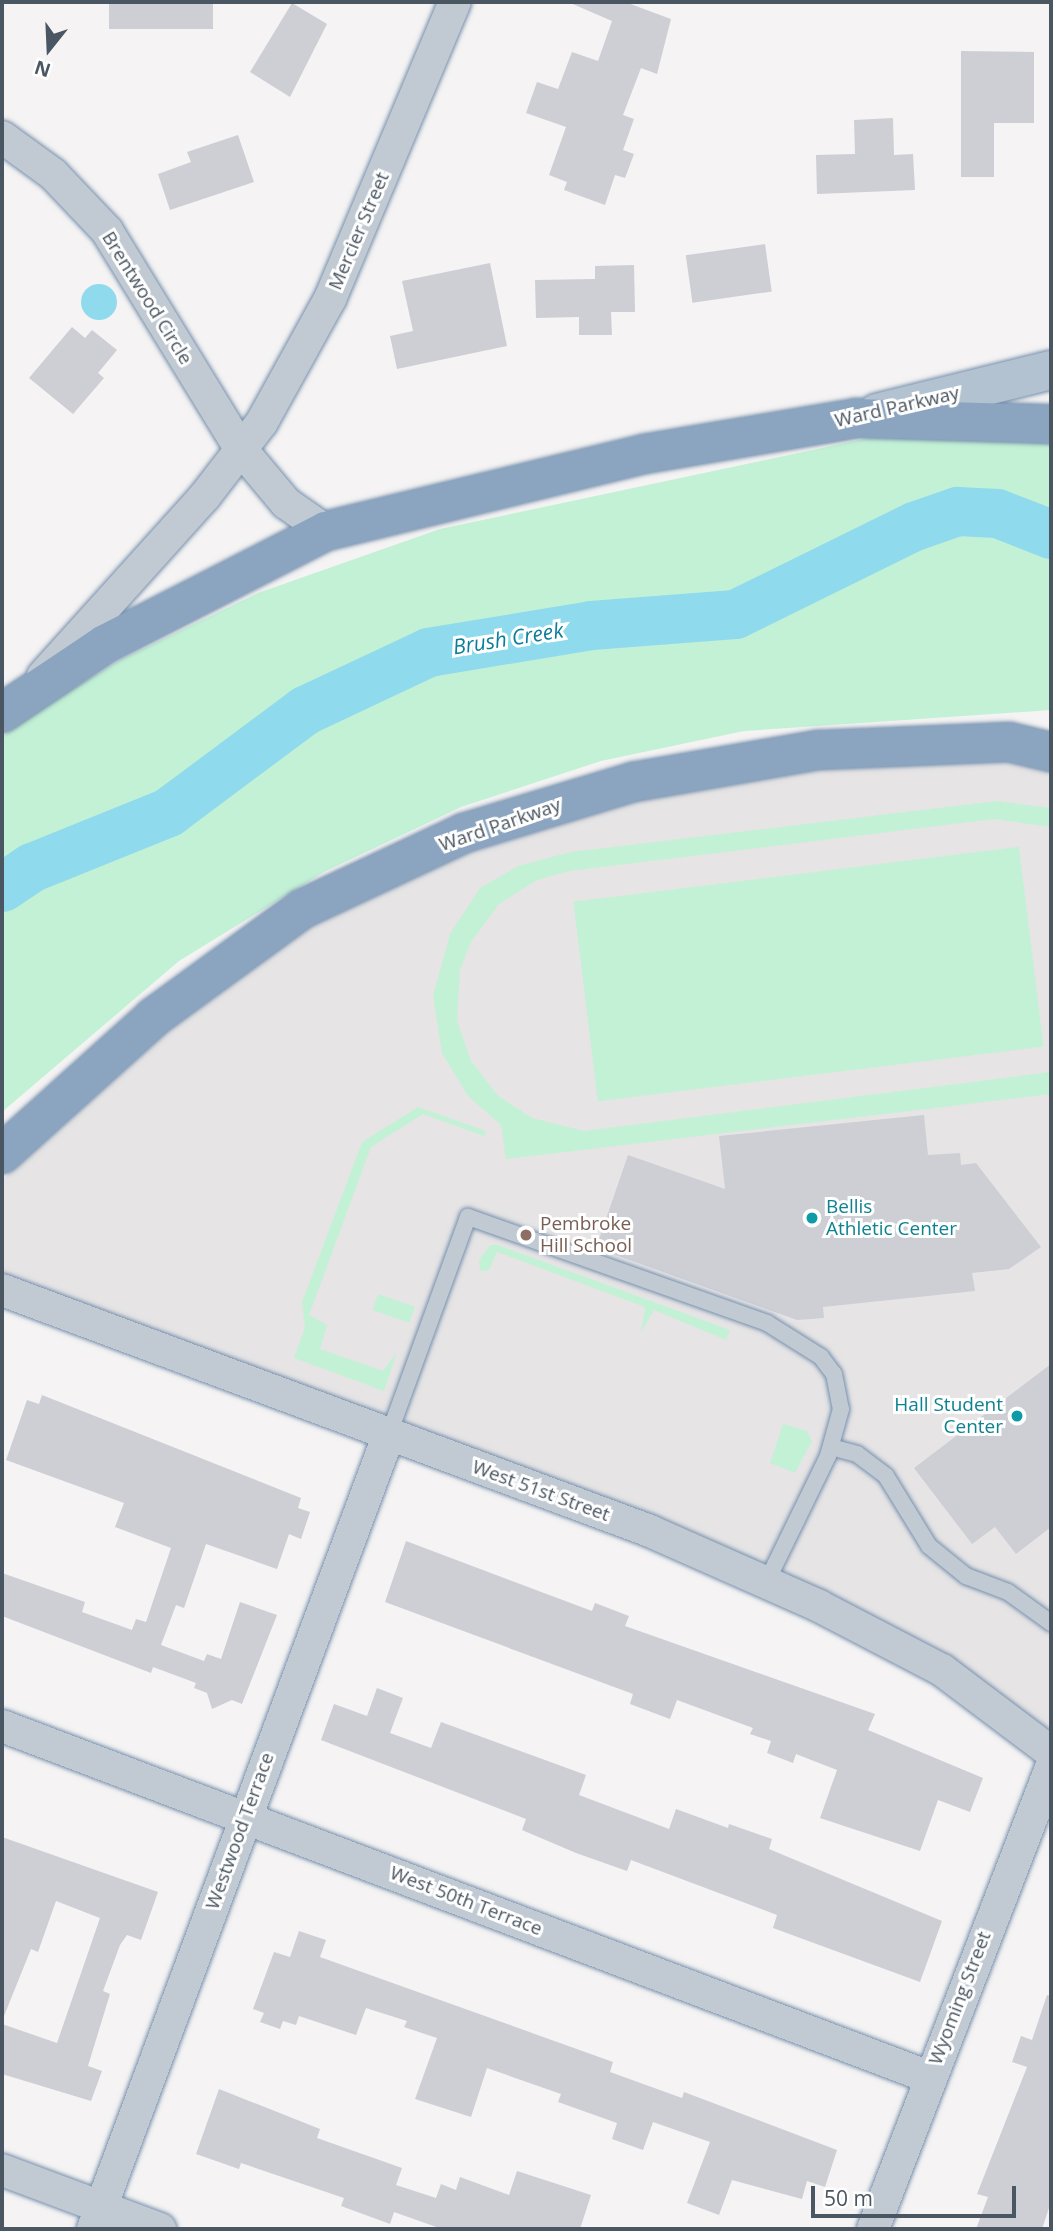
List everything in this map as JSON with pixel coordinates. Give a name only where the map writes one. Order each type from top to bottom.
[{"type":"highway","points":[[856,418],[1051,424]]},
{"type":"highway","name":"Ward Parkway","points":[[15,703],[116,638],[326,531],[644,454],[856,418]]},
{"type":"highway","points":[[1009,742],[1051,752]]},
{"type":"highway","name":"Ward Parkway","points":[[2,1154],[153,1017],[302,909],[464,833],[633,782],[820,750],[1009,742]]},
{"type":"main road","name":"Ward Parkway","points":[[856,418],[1051,370]]},
{"type":"main road","name":"Ward Parkway","points":[[1009,742],[1051,738]]},
{"type":"street","name":"Mercier Street","points":[[15,703],[205,496],[262,422],[330,299],[454,2]]},
{"type":"street","name":"Brentwood Circle","points":[[2,137],[53,174],[107,231],[240,448]]},
{"type":"street","points":[[240,448],[286,503],[326,531]]},
{"type":"street","name":"West 51st Street","points":[[2,1290],[650,1531],[766,1583],[942,1671],[1051,1752]]},
{"type":"street","name":"Westwood Terrace","points":[[97,2218],[389,1434]]},
{"type":"street","name":"West 50th Terrace","points":[[2,1726],[929,2077]]},
{"type":"street","name":"Wyoming Street","points":[[873,2229],[929,2077],[1051,1768]]},
{"type":"street","points":[[2,2171],[97,2218],[160,2229]]},
{"type":"lane","points":[[389,1434],[468,1217],[766,1323],[801,1342],[821,1357],[839,1391],[841,1409],[831,1447],[766,1583]]},
{"type":"lane","points":[[831,1447],[857,1454],[886,1476],[929,1546],[947,1561],[1051,1623]]},
{"type":"shaded area","name":"Pembroke Hill School","points":[[1051,752],[1051,1753],[766,1583],[2,1290],[2,1181],[154,1017],[302,909],[633,782]]},
{"type":"green space","points":[[883,435],[1051,437],[1051,710],[744,731],[601,761],[461,807],[324,872],[179,961],[2,1112],[2,737],[30,715],[120,660],[258,593],[440,529]]},
{"type":"green space","points":[[997,801],[1051,808],[1051,827],[994,819],[569,871],[537,880],[499,904],[471,942],[460,970],[457,1021],[471,1061],[498,1096],[532,1118],[584,1131],[1051,1072],[1051,1094],[506,1159],[501,1125],[468,1096],[442,1053],[433,996],[450,934],[480,888],[518,866],[571,852]]},
{"type":"green space","points":[[1019,847],[1043,1047],[598,1101],[573,902]]},
{"type":"green space","points":[[418,1107],[486,1131],[484,1136],[423,1114],[371,1147],[309,1315],[327,1325],[320,1349],[383,1371],[397,1352],[384,1391],[294,1358],[305,1328],[302,1302],[362,1142]]},
{"type":"green space","points":[[490,1245],[498,1245],[730,1330],[726,1340],[654,1310],[641,1332],[645,1307],[497,1252],[489,1270],[480,1271],[479,1260]]},
{"type":"green space","points":[[378,1294],[415,1307],[409,1323],[372,1310]]},
{"type":"green space","points":[[783,1424],[807,1431],[812,1441],[795,1473],[770,1463]]},
{"type":"water","points":[[99,284],[111,290],[117,302],[111,314],[99,320],[87,314],[81,302],[87,290]]},
{"type":"building","points":[[109,2],[213,2],[213,29],[109,29]]},
{"type":"building","points":[[568,2],[625,2],[671,19],[657,74],[641,68],[623,115],[634,119],[623,150],[634,154],[625,178],[615,175],[605,205],[564,190],[567,182],[549,175],[566,127],[526,113],[537,82],[558,89],[572,52],[598,61],[612,21]]},
{"type":"building","points":[[292,3],[327,24],[290,97],[250,72]]},
{"type":"building","points":[[961,51],[1034,52],[1034,123],[994,123],[994,177],[961,177]]},
{"type":"building","points":[[893,118],[894,155],[913,154],[915,190],[817,194],[816,155],[855,154],[854,120]]},
{"type":"building","points":[[238,135],[254,182],[170,210],[158,174],[191,162],[187,152]]},
{"type":"building","points":[[765,244],[772,292],[692,303],[686,255]]},
{"type":"building","points":[[490,263],[507,346],[397,369],[390,336],[413,331],[402,281]]},
{"type":"building","points":[[634,265],[635,312],[611,312],[612,335],[579,335],[579,317],[536,318],[535,280],[595,279],[595,266]]},
{"type":"building","points":[[72,327],[85,338],[92,330],[117,350],[98,373],[104,378],[73,414],[29,378]]},
{"type":"building","name":"Bellis Athletic Center","points":[[924,1115],[928,1155],[960,1153],[961,1165],[976,1163],[1041,1247],[1009,1269],[972,1273],[975,1291],[823,1307],[824,1318],[797,1320],[596,1248],[628,1155],[725,1189],[719,1136]]},
{"type":"building","name":"Hall Student Center","points":[[1051,1364],[1051,1527],[1016,1554],[995,1527],[972,1544],[914,1468]]},
{"type":"building","points":[[42,1395],[301,1498],[298,1508],[310,1512],[301,1539],[289,1534],[277,1569],[206,1544],[184,1608],[176,1605],[161,1645],[204,1661],[207,1654],[221,1659],[240,1602],[277,1615],[242,1704],[232,1700],[212,1709],[207,1693],[194,1688],[196,1683],[153,1667],[151,1673],[2,1616],[2,1573],[85,1602],[82,1612],[132,1630],[136,1619],[146,1622],[171,1548],[115,1527],[124,1503],[6,1460],[27,1400],[39,1404]]},
{"type":"building","points":[[406,1541],[592,1611],[595,1603],[629,1616],[625,1626],[875,1714],[868,1730],[983,1778],[970,1812],[938,1800],[920,1851],[820,1818],[837,1770],[796,1754],[793,1763],[767,1753],[771,1741],[750,1734],[753,1728],[677,1700],[670,1719],[630,1704],[633,1694],[385,1602]]},
{"type":"building","points":[[377,1688],[403,1698],[390,1733],[431,1748],[441,1722],[586,1775],[579,1795],[669,1829],[676,1809],[728,1828],[729,1824],[772,1839],[769,1849],[942,1921],[920,1982],[773,1928],[777,1915],[631,1860],[627,1871],[576,1853],[522,1830],[526,1819],[321,1740],[334,1704],[367,1716]]},
{"type":"building","points":[[2,1837],[158,1892],[141,1940],[127,1935],[120,1945],[103,1991],[110,1994],[88,2066],[102,2071],[91,2101],[2,2074],[2,2024],[57,2043],[100,1918],[56,1901],[38,1952],[31,1949],[2,2021]]},
{"type":"building","points":[[299,1931],[326,1940],[320,1957],[613,2062],[610,2072],[682,2098],[684,2092],[837,2150],[825,2187],[807,2181],[802,2199],[732,2180],[719,2215],[687,2203],[710,2142],[653,2122],[643,2150],[612,2139],[617,2123],[558,2102],[561,2094],[487,2068],[471,2117],[415,2099],[437,2038],[404,2027],[407,2021],[366,2008],[356,2035],[299,2016],[296,2025],[283,2021],[280,2029],[260,2022],[264,2013],[253,2009],[274,1952],[290,1957]]},
{"type":"building","points":[[1047,1995],[1051,1996],[1051,2202],[1042,2229],[976,2229],[988,2197],[977,2194],[1027,2067],[1012,2062],[1021,2036],[1032,2040]]},
{"type":"building","points":[[219,2089],[320,2129],[317,2138],[402,2168],[396,2185],[436,2198],[441,2184],[456,2190],[460,2177],[509,2195],[517,2171],[591,2195],[580,2229],[442,2229],[394,2212],[390,2224],[341,2206],[344,2198],[241,2163],[239,2169],[196,2154]]},
{"type":"waterway","name":"Brush Creek","points":[[2,887],[32,867],[168,812],[305,710],[428,652],[591,625],[735,614],[914,526],[957,511],[997,513],[1051,534]]},
{"type":"place","name":"Bellis Athletic Center","points":[[812,1218]]},
{"type":"place","name":"Pembroke Hill School","points":[[526,1235]]},
{"type":"place","name":"Hall Student Center","points":[[1017,1416]]}]
